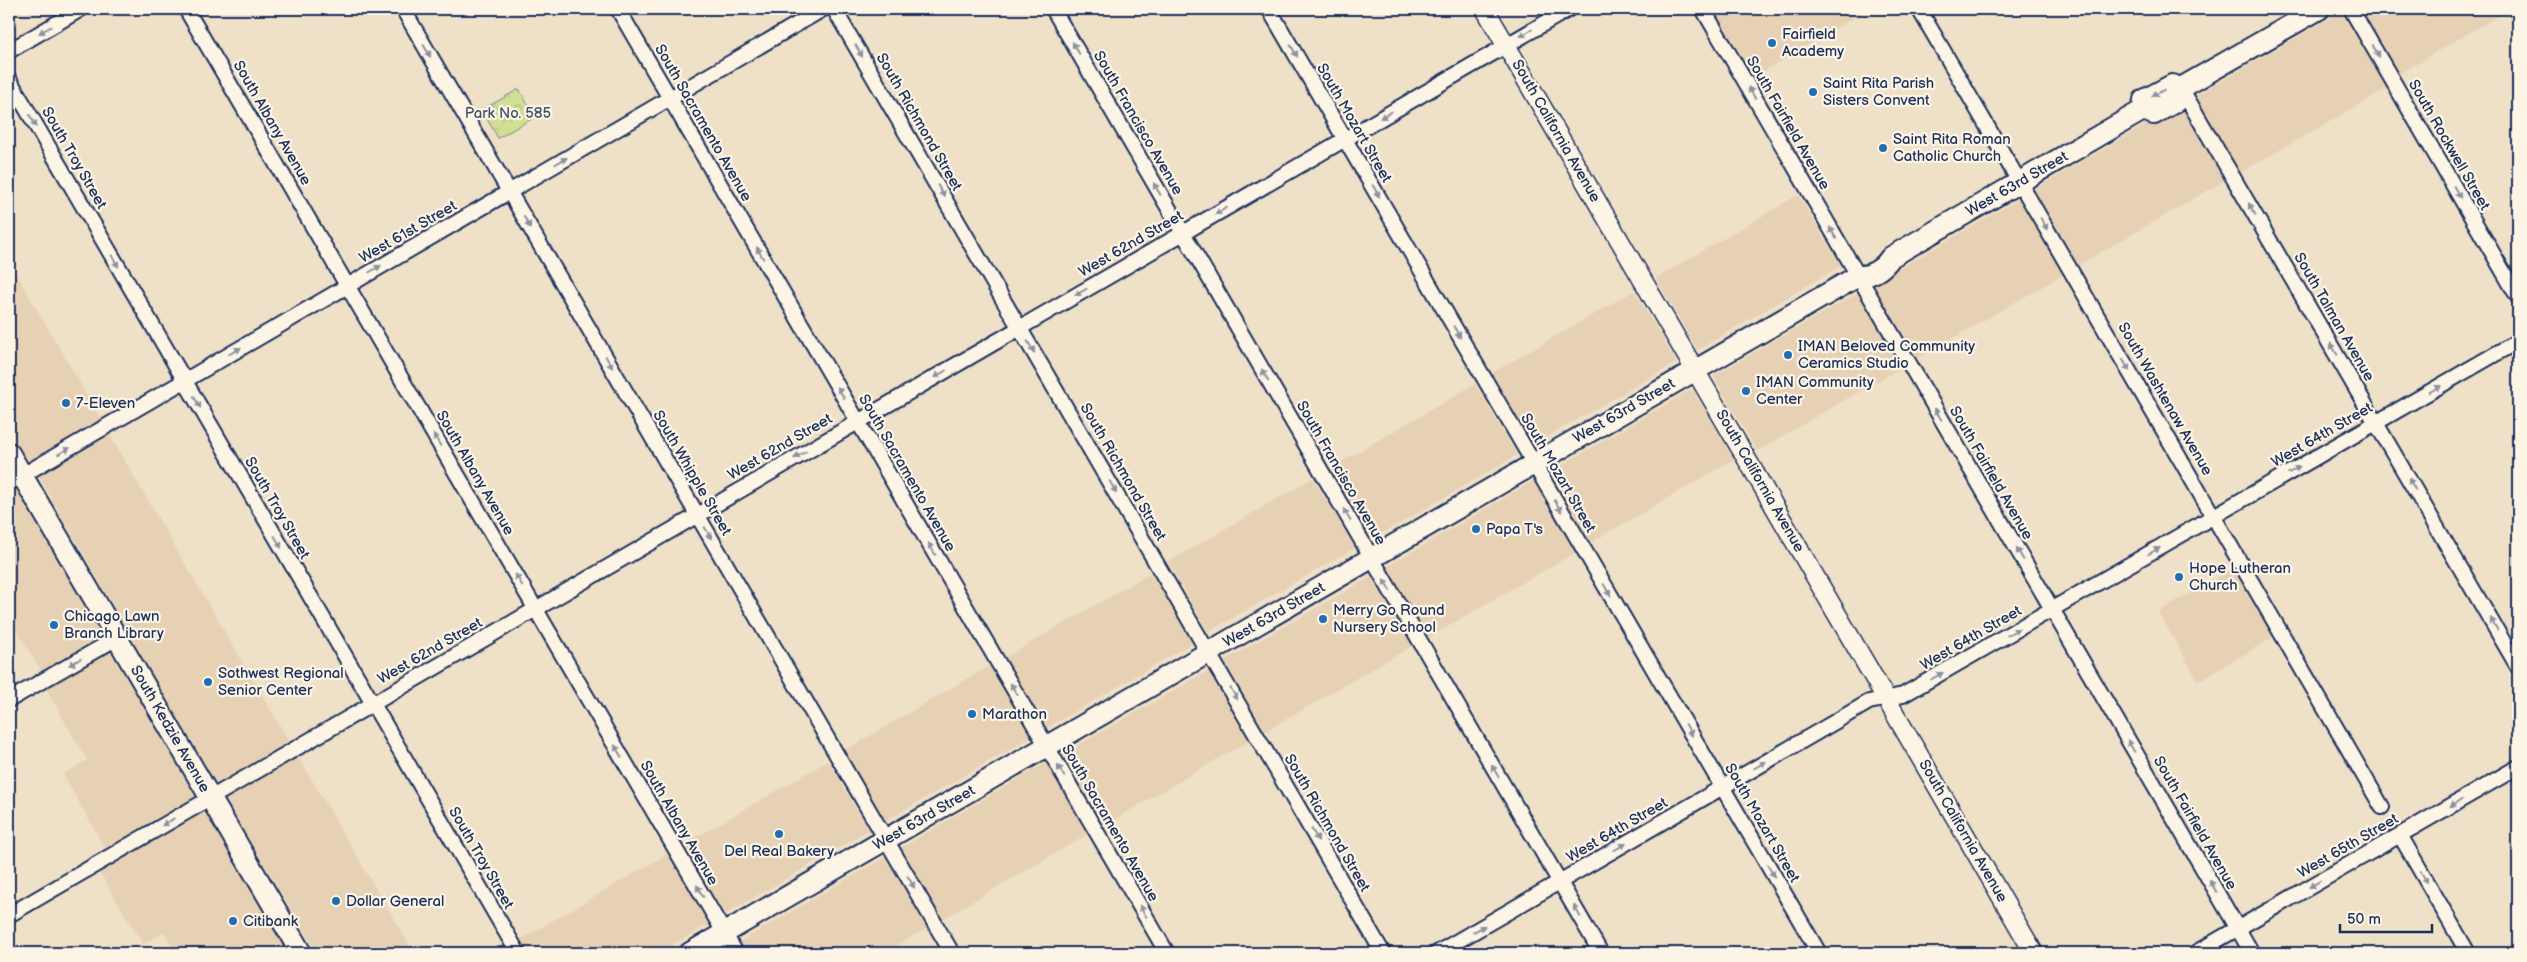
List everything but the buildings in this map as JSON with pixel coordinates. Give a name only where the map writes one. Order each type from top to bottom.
[{"type":"main road","name":"West 63rd Street","points":[[690,953],[1858,276],[1860,267],[1879,256],[1891,257],[2143,110],[2144,100],[2172,85],[2181,88],[2319,9]]},
{"type":"main road","name":"South Kedzie Avenue","points":[[9,453],[15,479],[117,638],[301,953]]},
{"type":"street","points":[[9,51],[81,9]]},
{"type":"street","name":"South Albany Avenue","points":[[186,9],[736,953]]},
{"type":"street","name":"South Whipple Street","points":[[403,9],[952,953]]},
{"type":"street","name":"South Sacramento Avenue","points":[[618,9],[1167,953]]},
{"type":"street","name":"West 61st Street","points":[[15,479],[823,9]]},
{"type":"street","name":"South Richmond Street","points":[[834,9],[1210,652],[1382,953]]},
{"type":"street","name":"South Francisco Avenue","points":[[1053,9],[1602,953]]},
{"type":"street","name":"South Mozart Street","points":[[1269,9],[1819,953]]},
{"type":"street","name":"South California Avenue","points":[[1485,9],[2034,953]]},
{"type":"street","name":"West 62nd Street","points":[[9,915],[1569,9]]},
{"type":"street","name":"South Fairfield Avenue","points":[[1703,9],[2252,953]]},
{"type":"street","name":"South Washtenaw Avenue","points":[[1919,9],[2382,807]]},
{"type":"street","name":"South Rockwell Street","points":[[2351,9],[2518,297]]},
{"type":"street","name":"South Troy Street","points":[[9,79],[518,953]]},
{"type":"street","name":"South Talman Avenue","points":[[2181,88],[2518,667]]},
{"type":"street","name":"West 64th Street","points":[[1437,953],[1869,702],[1903,695],[2518,341]]},
{"type":"street","points":[[9,700],[117,638]]},
{"type":"street","name":"West 65th Street","points":[[2194,953],[2518,768]]},
{"type":"street","points":[[2400,835],[2468,953]]},
{"type":"shaded area","name":"Fairfield Academy","points":[[1713,9],[1868,9],[1754,77]]},
{"type":"shaded area","points":[[2361,9],[2510,9],[2398,74]]},
{"type":"shaded area","points":[[2342,11],[2388,88],[2240,173],[2195,96]]},
{"type":"shaded area","points":[[2181,104],[2226,180],[2077,266],[2033,190]]},
{"type":"shaded area","points":[[1798,195],[1841,266],[1697,350],[1656,278]]},
{"type":"shaded area","points":[[2019,199],[2064,274],[1915,360],[1873,284]]},
{"type":"shaded area","points":[[9,262],[102,421],[29,464],[9,429]]},
{"type":"shaded area","points":[[1634,291],[1677,362],[1533,445],[1492,373]]},
{"type":"shaded area","points":[[1858,293],[1902,367],[1757,451],[1713,376]]},
{"type":"shaded area","points":[[1475,384],[1517,455],[1371,540],[1329,469]]},
{"type":"shaded area","points":[[1692,389],[1735,459],[1590,543],[1548,473]]},
{"type":"shaded area","points":[[109,434],[290,743],[216,786],[38,475]]},
{"type":"shaded area","points":[[1313,478],[1355,548],[1208,632],[1168,562]]},
{"type":"shaded area","points":[[1535,480],[1576,552],[1427,638],[1386,567]]},
{"type":"shaded area","points":[[17,490],[102,635],[41,671],[9,617],[9,495]]},
{"type":"shaded area","points":[[2235,567],[2274,637],[2198,681],[2158,612]]},
{"type":"shaded area","points":[[1152,572],[1194,642],[1045,729],[1005,658]]},
{"type":"shaded area","points":[[1374,575],[1414,645],[1264,732],[1224,661]]},
{"type":"shaded area","points":[[110,651],[196,796],[105,848],[63,774],[87,760],[45,687]]},
{"type":"shaded area","points":[[991,665],[1033,736],[885,821],[844,751]]},
{"type":"shaded area","points":[[1212,669],[1252,739],[1103,826],[1061,755]]},
{"type":"shaded area","points":[[297,755],[414,953],[317,953],[224,798]]},
{"type":"shaded area","points":[[828,761],[869,830],[721,917],[681,846]]},
{"type":"shaded area","points":[[1047,762],[1090,833],[941,920],[899,849]]},
{"type":"shaded area","points":[[204,809],[289,953],[177,953],[164,932],[143,944],[98,870]]},
{"type":"shaded area","points":[[669,853],[710,924],[658,953],[525,953],[518,941]]},
{"type":"shaded area","points":[[887,856],[927,928],[883,953],[744,953],[738,943]]},
{"type":"green space","name":"Park No. 585","points":[[519,89],[535,117],[498,138],[482,110]]},
{"type":"place","name":"Fairfield Academy","points":[[1772,43]]},
{"type":"place","name":"Saint Rita Parish Sisters Convent","points":[[1813,92]]},
{"type":"place","name":"Saint Rita Roman Catholic Church","points":[[1883,148]]},
{"type":"place","name":"IMAN Beloved Community Ceramics Studio","points":[[1788,355]]},
{"type":"place","name":"IMAN Community Center","points":[[1746,391]]},
{"type":"place","name":"7-Eleven","points":[[66,403]]},
{"type":"place","name":"Papa T's","points":[[1476,529]]},
{"type":"place","name":"Hope Lutheran Church","points":[[2179,577]]},
{"type":"place","name":"Merry Go Round Nursery School","points":[[1323,619]]},
{"type":"place","name":"Chicago Lawn Branch Library","points":[[54,625]]},
{"type":"place","name":"Sothwest Regional Senior Center","points":[[208,682]]},
{"type":"place","name":"Marathon","points":[[972,714]]},
{"type":"place","name":"Del Real Bakery","points":[[779,834]]},
{"type":"place","name":"Dollar General","points":[[336,901]]},
{"type":"place","name":"Citibank","points":[[233,921]]}]
